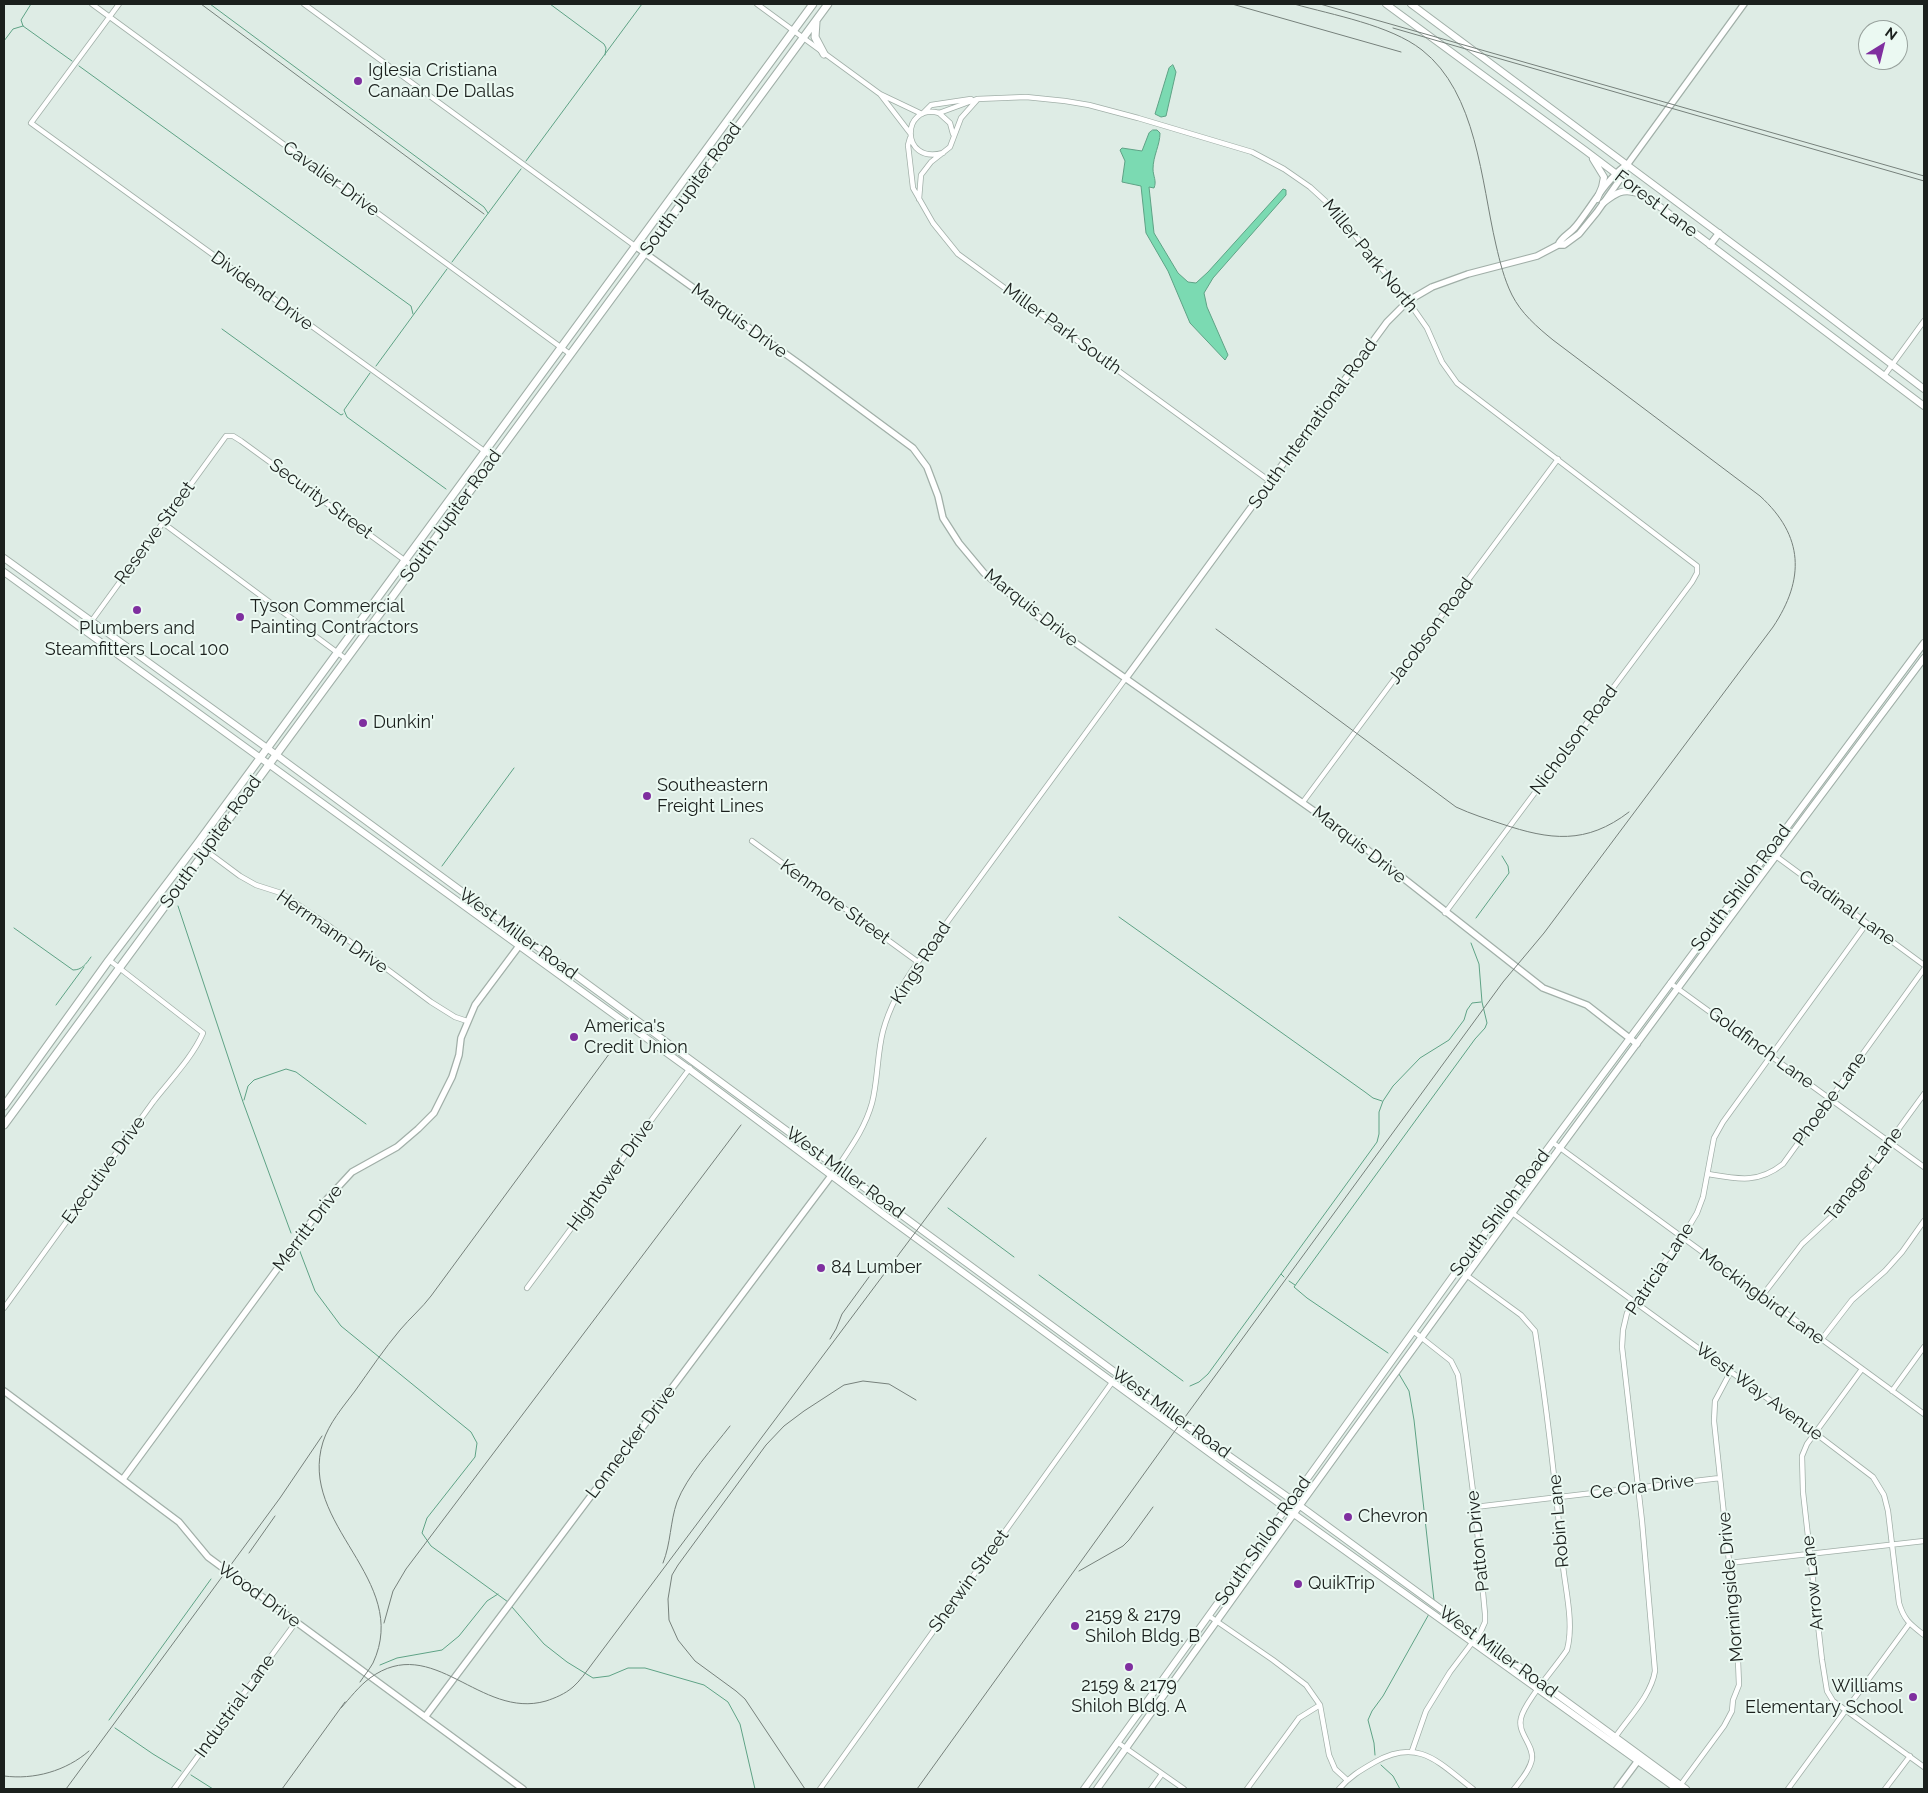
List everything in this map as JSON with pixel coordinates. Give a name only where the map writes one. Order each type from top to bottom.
[{"type":"main road","name":"South Jupiter Road","points":[[4,1106],[109,960],[268,748],[813,4]]},
{"type":"main road","name":"South Jupiter Road","points":[[4,1125],[828,4]]},
{"type":"main road","name":"Forest Lane","points":[[1386,4],[1586,151],[1924,406]]},
{"type":"main road","name":"Forest Lane","points":[[1411,4],[1924,388]]},
{"type":"main road","points":[[816,20],[815,37],[824,54]]},
{"type":"main road","points":[[715,138],[724,145]]},
{"type":"main road","points":[[1586,151],[1604,176],[1597,199]]},
{"type":"main road","points":[[1603,203],[1620,191],[1630,191],[1642,195]]},
{"type":"main road","points":[[1710,245],[1719,234]]},
{"type":"main road","points":[[1823,330],[1831,318]]},
{"type":"main road","points":[[521,401],[530,408]]},
{"type":"main road","points":[[445,505],[454,512]]},
{"type":"main road","name":"West Miller Road","points":[[4,558],[268,748],[1218,1448],[1299,1505],[1475,1639],[1680,1788]]},
{"type":"main road","name":"West Miller Road","points":[[4,572],[261,757],[572,986],[689,1069],[1286,1508],[1475,1639]]},
{"type":"main road","name":"South Shiloh Road","points":[[1084,1789],[1458,1269],[1924,643]]},
{"type":"main road","name":"South Shiloh Road","points":[[1097,1789],[1293,1513],[1512,1212],[1924,658]]},
{"type":"main road","points":[[150,677],[157,668]]},
{"type":"main road","points":[[62,1025],[71,1032]]},
{"type":"street","name":"Cavalier Drive","points":[[92,4],[570,354]]},
{"type":"street","points":[[109,16],[118,4]]},
{"type":"street","name":"Marquis Drive","points":[[304,4],[644,253],[795,360],[913,448],[933,480],[943,518],[949,530],[984,573],[1037,616],[1351,837],[1445,913],[1543,988],[1587,1006],[1637,1044]]},
{"type":"street","points":[[756,4],[880,94],[910,135],[914,145],[923,153],[934,155],[943,152]]},
{"type":"street","name":"South International Road","points":[[1126,678],[1388,322],[1408,301],[1433,287],[1476,272],[1537,256],[1558,245],[1564,245],[1579,234],[1621,178],[1627,164],[1744,4]]},
{"type":"street","name":"Dividend Drive","points":[[109,16],[31,123],[494,458]]},
{"type":"street","name":"Miller Park North","points":[[880,94],[922,114],[939,113],[977,99],[1026,97],[1089,105],[1147,120],[1252,152],[1284,169],[1333,208],[1408,301],[1427,328],[1451,377],[1697,566]]},
{"type":"street","points":[[910,135],[914,120],[931,105],[977,99]]},
{"type":"street","points":[[919,200],[921,175],[931,162],[950,147],[961,118],[977,99]]},
{"type":"street","points":[[939,113],[950,124],[953,138]]},
{"type":"street","name":"Miller Park South","points":[[910,135],[908,144],[913,188],[933,223],[958,254],[1271,482]]},
{"type":"street","name":"South International Road","points":[[1558,245],[1561,238],[1574,228],[1615,174],[1627,164]]},
{"type":"street","points":[[1884,376],[1924,321]]},
{"type":"street","name":"Reserve Street","points":[[85,630],[226,436]]},
{"type":"street","name":"Security Street","points":[[226,436],[233,436],[241,441],[414,567]]},
{"type":"street","name":"Jacobson Road","points":[[1303,802],[1558,459]]},
{"type":"street","points":[[163,523],[346,659]]},
{"type":"street","name":"Nicholson Road","points":[[1445,913],[1692,582],[1697,573],[1697,566]]},
{"type":"street","name":"Kings Road","points":[[837,1168],[863,1126],[874,1094],[883,1032],[895,998],[918,962],[1126,678]]},
{"type":"street","name":"Kenmore Street","points":[[752,841],[918,962]]},
{"type":"street","name":"Herrmann Drive","points":[[197,844],[240,876],[256,885],[281,893],[329,926],[431,1002],[455,1017],[467,1021]]},
{"type":"street","name":"Cardinal Lane","points":[[1769,851],[1924,965]]},
{"type":"street","name":"Patricia Lane","points":[[1613,1740],[1644,1696],[1654,1678],[1655,1671],[1653,1630],[1622,1347],[1623,1330],[1627,1314],[1682,1238],[1700,1203],[1708,1174],[1714,1138],[1723,1122],[1868,923]]},
{"type":"street","name":"Merritt Drive","points":[[122,1479],[294,1246],[327,1198],[352,1172],[397,1147],[434,1113],[452,1077],[467,1021],[475,1005],[525,938]]},
{"type":"street","points":[[109,960],[119,968]]},
{"type":"street","name":"Executive Drive","points":[[4,1308],[194,1048],[203,1033],[119,968]]},
{"type":"street","name":"Phoebe Lane","points":[[1708,1174],[1754,1179],[1774,1171],[1783,1164],[1924,969]]},
{"type":"street","name":"Goldfinch Lane","points":[[1670,983],[1924,1167]]},
{"type":"street","name":"Hightower Drive","points":[[527,1288],[694,1062]]},
{"type":"street","name":"Tanager Lane","points":[[1762,1296],[1802,1244],[1841,1208],[1924,1094]]},
{"type":"street","name":"Mockingbird Lane","points":[[1552,1142],[1924,1414]]},
{"type":"street","name":"Lonnecker Drive","points":[[426,1717],[837,1168]]},
{"type":"street","name":"West Way Avenue","points":[[1504,1207],[1731,1371],[1873,1477],[1884,1496],[1899,1603],[1903,1615],[1909,1624],[1924,1635]]},
{"type":"street","points":[[1821,1340],[1852,1300],[1885,1271],[1902,1252],[1924,1221]]},
{"type":"street","name":"Robin Lane","points":[[1458,1269],[1521,1315],[1535,1331],[1556,1497],[1569,1641],[1567,1650],[1520,1720],[1523,1736],[1532,1758],[1528,1770],[1514,1789]]},
{"type":"street","name":"Patton Drive","points":[[1412,1751],[1426,1710],[1475,1639],[1484,1622],[1485,1614],[1475,1507],[1458,1375],[1451,1361],[1413,1331]]},
{"type":"street","points":[[1892,1390],[1924,1347]]},
{"type":"street","name":"Arrow Lane","points":[[1862,1369],[1807,1444],[1802,1456],[1803,1492],[1822,1660],[1828,1691],[1833,1701],[1924,1766]]},
{"type":"street","name":"Morningside Drive","points":[[1680,1788],[1724,1726],[1732,1711],[1733,1700],[1739,1685],[1739,1654],[1714,1421],[1716,1401],[1731,1371]]},
{"type":"street","name":"Sherwin Street","points":[[820,1789],[1112,1381],[1119,1374]]},
{"type":"street","name":"Wood Drive","points":[[4,1391],[180,1522],[208,1557],[523,1789]]},
{"type":"street","name":"Ce Ora Drive","points":[[1475,1507],[1720,1478]]},
{"type":"street","points":[[1729,1564],[1924,1541]]},
{"type":"street","points":[[1209,1616],[1306,1685],[1320,1705],[1328,1755],[1335,1770],[1347,1780]]},
{"type":"street","name":"Industrial Lane","points":[[174,1789],[296,1622]]},
{"type":"street","points":[[1788,1789],[1909,1624]]},
{"type":"street","points":[[1247,1789],[1299,1718],[1320,1705]]},
{"type":"street","points":[[1117,1742],[1184,1789]]},
{"type":"street","points":[[1339,1789],[1347,1780],[1379,1760],[1398,1751],[1412,1751],[1432,1758],[1473,1789]]},
{"type":"street","points":[[1885,1789],[1910,1756]]},
{"type":"street","points":[[1617,1789],[1639,1759]]},
{"type":"street","points":[[1151,1789],[1162,1774]]},
{"type":"shaded area","points":[[1173,65],[1176,72],[1166,116],[1161,117],[1155,114],[1169,68]]},
{"type":"shaded area","points":[[1157,130],[1160,133],[1153,164],[1155,185],[1154,188],[1149,187],[1154,233],[1178,273],[1188,282],[1196,283],[1208,272],[1283,189],[1286,190],[1286,195],[1213,278],[1204,293],[1207,307],[1228,355],[1225,360],[1190,323],[1168,271],[1146,233],[1141,186],[1122,182],[1125,161],[1120,150],[1122,148],[1142,151],[1149,133]]},
{"type":"waterway","points":[[31,4],[21,20],[23,26],[72,61]]},
{"type":"waterway","points":[[210,4],[484,207],[488,213]]},
{"type":"waterway","points":[[550,4],[604,44],[606,48],[605,55]]},
{"type":"waterway","points":[[526,161],[642,4]]},
{"type":"waterway","points":[[4,41],[13,29],[23,26]]},
{"type":"waterway","points":[[79,66],[411,306],[413,314]]},
{"type":"waterway","points":[[452,262],[521,169]]},
{"type":"waterway","points":[[376,366],[447,269]]},
{"type":"waterway","points":[[222,329],[341,415],[343,414]]},
{"type":"waterway","points":[[370,373],[344,410],[347,417],[446,489]]},
{"type":"waterway","points":[[442,866],[514,768]]},
{"type":"waterway","points":[[1476,918],[1509,873],[1508,866],[1502,856]]},
{"type":"waterway","points":[[178,906],[243,1102],[291,1233]]},
{"type":"waterway","points":[[1119,917],[1373,1098],[1382,1101]]},
{"type":"waterway","points":[[14,928],[73,970],[81,968],[91,957]]},
{"type":"waterway","points":[[1388,1353],[1307,1298],[1294,1287],[1475,1039],[1485,1028],[1487,1023],[1482,1002],[1479,964],[1471,943]]},
{"type":"waterway","points":[[56,1005],[84,967]]},
{"type":"waterway","points":[[1281,1274],[1377,1142],[1379,1112],[1383,1101],[1393,1086],[1420,1058],[1449,1040],[1464,1020],[1467,1010],[1472,1003],[1481,1002]]},
{"type":"waterway","points":[[244,1100],[248,1086],[254,1080],[286,1069],[296,1072],[366,1124]]},
{"type":"waterway","points":[[948,1208],[1014,1257]]},
{"type":"waterway","points":[[299,1249],[315,1291],[341,1326],[471,1432],[477,1443],[475,1457],[427,1518],[422,1533],[431,1546],[508,1602]]},
{"type":"waterway","points":[[1190,1386],[1199,1382],[1208,1374],[1281,1274],[1284,1277]]},
{"type":"waterway","points":[[1039,1275],[1183,1381]]},
{"type":"waterway","points":[[1289,1281],[1295,1285]]},
{"type":"waterway","points":[[1399,1374],[1409,1391],[1414,1420],[1434,1600]]},
{"type":"waterway","points":[[109,1720],[211,1579]]},
{"type":"waterway","points":[[380,1665],[397,1658],[442,1650],[459,1636],[487,1601],[498,1594]]},
{"type":"waterway","points":[[512,1607],[544,1644],[567,1662],[593,1678],[609,1676],[628,1668],[645,1668],[704,1685],[728,1702],[740,1724],[755,1789]]},
{"type":"waterway","points":[[1375,1755],[1368,1720],[1429,1614]]},
{"type":"waterway","points":[[115,1728],[181,1771]]},
{"type":"waterway","points":[[1381,1765],[1393,1776],[1400,1789]]},
{"type":"waterway","points":[[191,1775],[213,1789]]},
{"type":"tram line","points":[[1320,4],[1924,176]]},
{"type":"railway","points":[[201,4],[484,214]]},
{"type":"railway","points":[[1232,4],[1401,52]]},
{"type":"railway","points":[[917,1789],[1177,1428],[1503,982],[1544,933],[1773,627],[1791,592],[1795,575],[1795,558],[1792,542],[1775,511],[1760,496],[1553,340],[1535,325],[1520,308],[1504,277],[1474,140],[1466,114],[1455,90],[1440,68],[1422,50],[1394,34],[1378,27],[1294,4]]},
{"type":"railway","points":[[1393,28],[1924,181]]},
{"type":"railway","points":[[1216,629],[1462,810],[1536,834],[1552,836],[1583,835],[1613,823],[1629,812]]},
{"type":"railway","points":[[360,1682],[373,1663],[381,1633],[378,1605],[367,1578],[325,1500],[319,1472],[323,1442],[337,1415],[383,1352],[431,1296],[615,1046]]},
{"type":"railway","points":[[384,1623],[393,1591],[406,1569],[741,1125]]},
{"type":"railway","points":[[341,1708],[370,1678],[393,1667],[415,1665],[436,1670],[500,1699],[522,1704],[546,1701],[560,1696],[573,1687],[986,1138]]},
{"type":"railway","points":[[830,1339],[842,1314],[869,1277]]},
{"type":"railway","points":[[805,1789],[745,1699],[695,1661],[678,1640],[669,1620],[668,1599],[672,1575],[766,1445],[784,1426],[804,1411],[844,1385],[863,1381],[889,1384],[916,1400]]},
{"type":"railway","points":[[663,1563],[681,1492],[701,1462],[730,1426]]},
{"type":"railway","points":[[66,1789],[280,1498],[322,1436]]},
{"type":"railway","points":[[1079,1571],[1123,1546],[1153,1507]]},
{"type":"railway","points":[[249,1553],[275,1516]]},
{"type":"railway","points":[[282,1789],[345,1702]]},
{"type":"railway","points":[[4,1776],[27,1777],[60,1769],[89,1751]]},
{"type":"place","name":"Iglesia Cristiana Canaan De Dallas","points":[[358,81]]},
{"type":"place","name":"Plumbers and Steamfitters Local 100","points":[[137,610]]},
{"type":"place","name":"Tyson Commercial Painting Contractors","points":[[240,617]]},
{"type":"place","name":"Dunkin'","points":[[363,723]]},
{"type":"place","name":"Southeastern Freight Lines","points":[[647,796]]},
{"type":"place","name":"America's Credit Union","points":[[574,1037]]},
{"type":"place","name":"84 Lumber","points":[[821,1268]]},
{"type":"place","name":"Chevron","points":[[1348,1517]]},
{"type":"place","name":"QuikTrip","points":[[1298,1584]]},
{"type":"place","name":"2159 & 2179 Shiloh Bldg. B","points":[[1075,1626]]},
{"type":"place","name":"2159 & 2179 Shiloh Bldg. A","points":[[1129,1667]]},
{"type":"place","name":"Williams Elementary School","points":[[1913,1697]]}]
